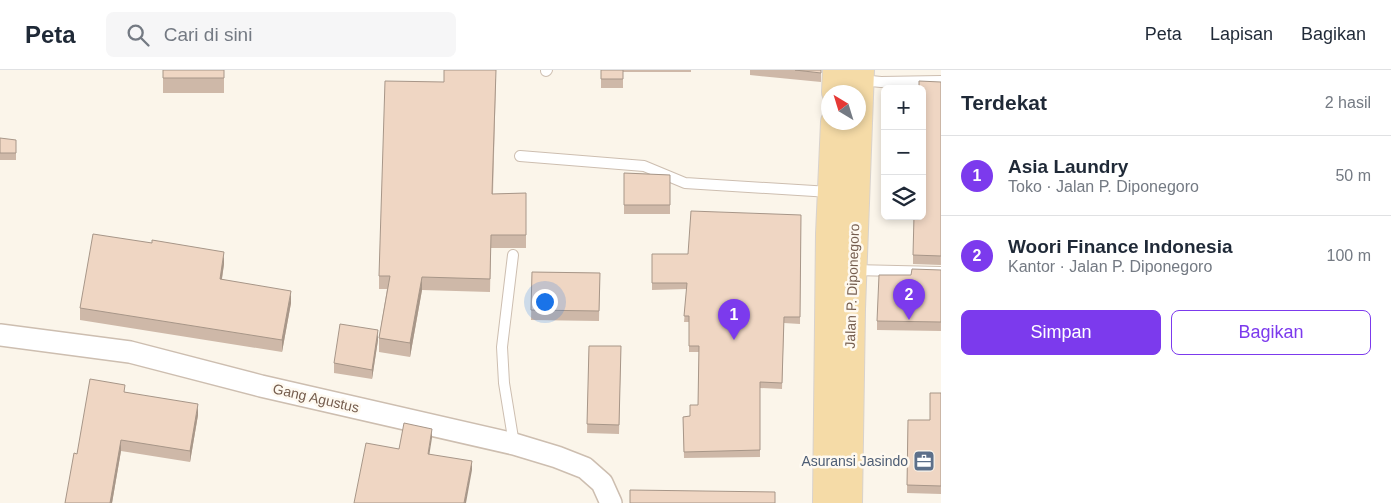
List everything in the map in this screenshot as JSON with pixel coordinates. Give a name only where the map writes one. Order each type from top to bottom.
[{"type":"main road","points":[[842,85],[852,73]]},
{"type":"main road","name":"Jalan P. Diponegoro","points":[[848,503],[852,270],[852,73]]},
{"type":"main road","name":"Jalan P. Diponegoro","points":[[827,503],[831,192],[835,130]]},
{"type":"street","name":"Gang Agustus","points":[[0,335],[130,352],[270,388],[514,444],[585,468],[602,482],[611,503]]},
{"type":"lane","points":[[852,73],[881,82],[941,81]]},
{"type":"lane","points":[[520,156],[644,166],[685,183],[831,192]]},
{"type":"lane","points":[[513,255],[502,346],[504,383],[514,444]]},
{"type":"lane","points":[[852,270],[941,272]]},
{"type":"building","points":[[163,70],[224,70],[224,78],[163,78]]},
{"type":"building","points":[[444,70],[496,70],[492,194],[526,193],[526,235],[491,235],[490,279],[422,277],[410,343],[379,338],[390,276],[379,276],[385,81],[444,82]]},
{"type":"building","points":[[601,70],[623,70],[623,79],[601,79]]},
{"type":"building","points":[[795,70],[821,70],[821,73]]},
{"type":"building","points":[[919,81],[941,82],[941,256],[913,255],[914,220],[926,220],[926,85],[919,85]]},
{"type":"building","points":[[0,138],[16,140],[16,153],[0,153]]},
{"type":"building","points":[[624,173],[670,175],[670,205],[624,205]]},
{"type":"building","points":[[691,211],[801,215],[800,317],[784,317],[782,383],[760,382],[760,450],[684,452],[683,417],[690,416],[690,405],[698,405],[699,346],[689,346],[689,316],[684,316],[687,283],[652,283],[652,254],[688,254]]},
{"type":"building","points":[[93,234],[152,243],[152,240],[224,252],[220,279],[291,291],[282,340],[80,308]]},
{"type":"building","points":[[912,269],[941,270],[941,322],[877,321],[879,275],[911,275]]},
{"type":"building","points":[[532,272],[600,273],[599,311],[531,310]]},
{"type":"building","points":[[340,324],[378,330],[372,370],[334,363]]},
{"type":"building","points":[[589,346],[621,346],[619,425],[587,424]]},
{"type":"building","points":[[90,379],[125,385],[124,392],[198,404],[190,451],[121,440],[110,503],[65,503],[74,453],[77,454]]},
{"type":"building","name":"Asuransi Jasindo","points":[[930,393],[941,393],[941,486],[907,485],[908,420],[930,420]]},
{"type":"building","points":[[404,423],[432,429],[428,454],[472,461],[464,503],[354,503],[366,443],[399,449]]},
{"type":"building","points":[[630,490],[775,492],[775,503],[630,503]]},
{"type":"place","name":"Woori Finance Indonesia","points":[[909,320]]},
{"type":"place","name":"Asia Laundry","points":[[734,340]]},
{"type":"place","name":"Asuransi Jasindo","points":[[924,461]]}]
